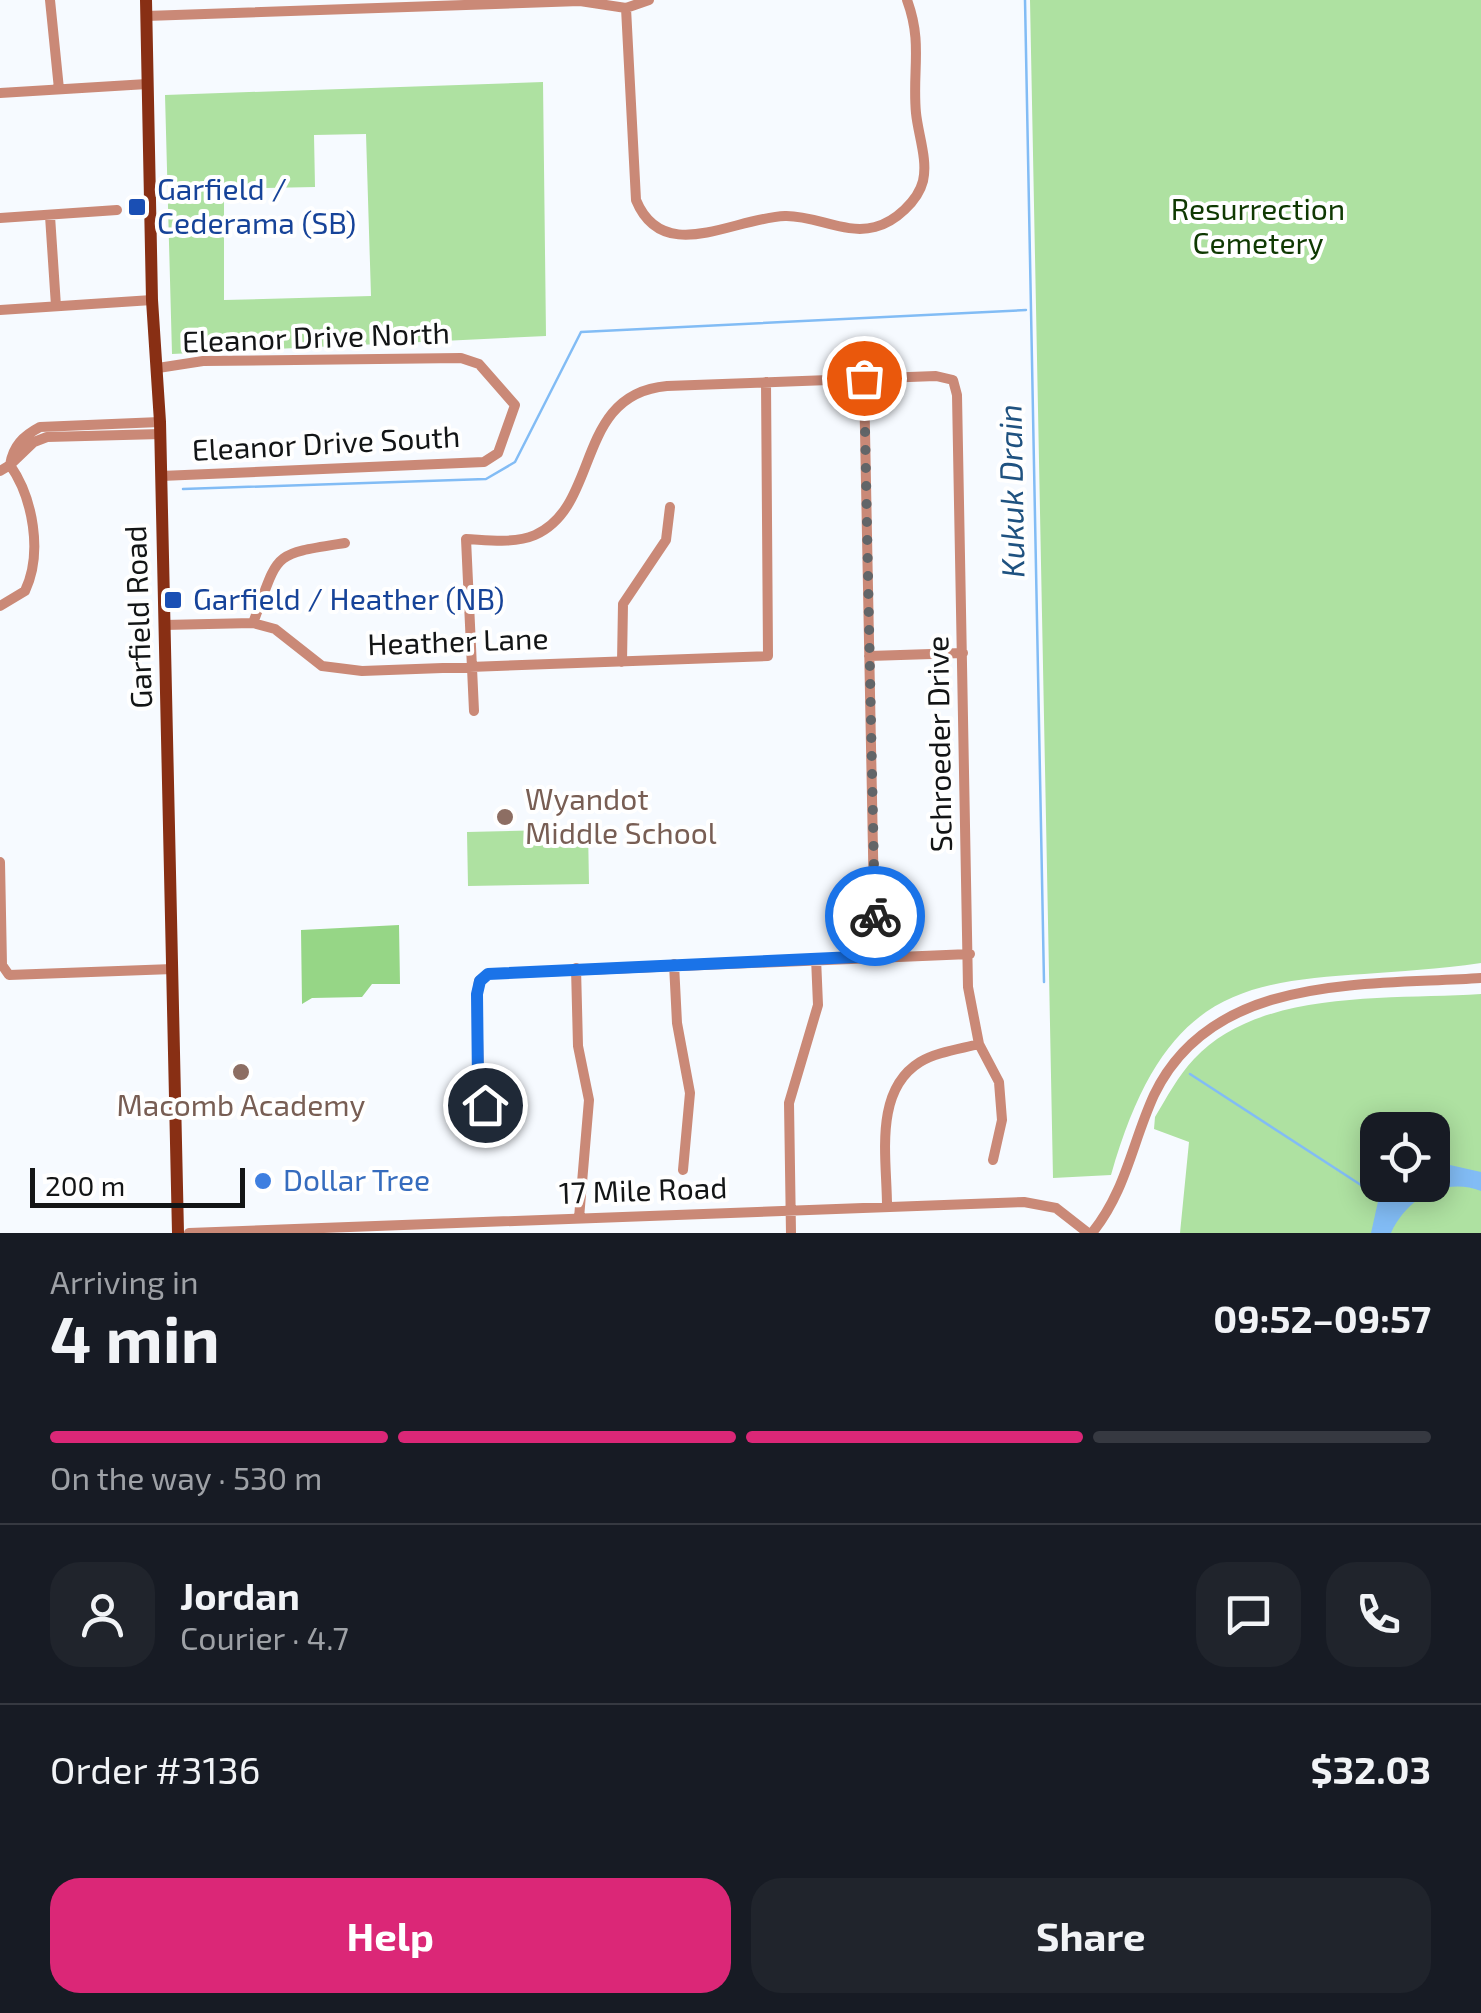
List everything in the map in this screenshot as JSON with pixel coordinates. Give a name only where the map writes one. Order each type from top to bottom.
[{"type":"main road","name":"Garfield Road","points":[[146,0],[152,300],[161,428],[178,1233]]},
{"type":"street","points":[[50,0],[59,90]]},
{"type":"street","points":[[146,16],[590,1],[626,8],[649,0]]},
{"type":"street","points":[[626,8],[636,200],[651,225],[681,237],[788,216],[868,228],[901,212],[918,194],[924,171],[916,116],[918,46],[907,0]]},
{"type":"street","points":[[0,94],[146,84]]},
{"type":"street","points":[[0,218],[117,210]]},
{"type":"street","points":[[50,216],[56,306]]},
{"type":"street","points":[[0,310],[152,300]]},
{"type":"street","name":"Eleanor Drive North","points":[[158,368],[203,361],[460,358],[479,364],[515,405]]},
{"type":"street","name":"Schroeder Drive","points":[[864,378],[936,376],[953,380],[957,396],[970,1016],[979,1044],[999,1082],[1002,1120],[993,1160]]},
{"type":"street","points":[[474,711],[466,539],[525,538],[545,530],[568,499],[604,424],[626,400],[654,387],[864,378],[876,956]]},
{"type":"street","name":"Heather Lane","points":[[253,623],[274,629],[312,662],[330,669],[768,656],[766,382]]},
{"type":"street","name":"Eleanor Drive South","points":[[161,476],[484,462],[498,453],[515,405]]},
{"type":"street","points":[[0,606],[22,595],[30,577],[32,527],[24,486],[5,468],[25,435],[40,427],[161,428]]},
{"type":"street","points":[[622,662],[623,604],[666,540],[670,507]]},
{"type":"street","points":[[164,625],[253,623],[274,568],[289,552],[345,544]]},
{"type":"street","points":[[869,656],[962,654]]},
{"type":"street","points":[[0,862],[3,969],[12,976],[173,970]]},
{"type":"street","points":[[485,1105],[478,1082],[477,994],[482,977],[576,968],[970,954]]},
{"type":"street","points":[[791,1233],[789,1103],[818,1006],[816,958]]},
{"type":"street","points":[[674,964],[677,1024],[690,1092],[683,1170]]},
{"type":"street","points":[[576,968],[578,1046],[589,1100],[578,1218]]},
{"type":"street","points":[[1090,1233],[1118,1197],[1162,1080],[1180,1056],[1225,1018],[1291,994],[1481,978]]},
{"type":"street","points":[[888,1206],[887,1124],[897,1085],[920,1062],[979,1044]]},
{"type":"street","name":"17 Mile Road","points":[[190,1233],[513,1227],[578,1218],[1039,1202],[1060,1210],[1090,1233]]},
{"type":"green space","name":"Resurrection Cemetery","points":[[1030,0],[1481,0],[1481,963],[1296,980],[1248,991],[1206,1012],[1170,1047],[1138,1100],[1111,1175],[1053,1178]]},
{"type":"green space","points":[[543,82],[546,336],[172,354],[165,95]],"holes":[[[366,134],[371,296],[224,300],[224,189],[315,187],[314,135]]]},
{"type":"green space","points":[[588,829],[589,884],[468,886],[467,832]]},
{"type":"green space","points":[[399,925],[400,984],[372,984],[362,997],[312,998],[302,1004],[301,930]]},
{"type":"green space","points":[[1481,994],[1481,1233],[1180,1233],[1189,1142],[1154,1129],[1155,1117],[1194,1059],[1222,1036],[1254,1020],[1290,1009],[1368,998]]},
{"type":"water","points":[[1450,1165],[1481,1172],[1481,1191],[1450,1188]]},
{"type":"water","points":[[1378,1202],[1416,1202],[1391,1233],[1371,1233]]},
{"type":"waterway","name":"Kukuk Drain","points":[[1025,0],[1044,982]]},
{"type":"waterway","points":[[183,489],[486,479],[515,462],[581,332],[1026,310]]},
{"type":"waterway","name":"Kukuk Drain","points":[[1190,1074],[1360,1184]]},
{"type":"way so far","points":[[864,378],[875,916]]},
{"type":"place","name":"Garfield / Cederama (SB)","points":[[137,207]]},
{"type":"place","name":"Garfield / Heather (NB)","points":[[173,600]]},
{"type":"place","name":"Wyandot Middle School","points":[[505,817]]},
{"type":"place","name":"Macomb Academy","points":[[241,1072]]},
{"type":"place","name":"Dollar Tree","points":[[263,1181]]},
{"type":"route","points":[[485,1105],[478,1082],[477,994],[482,977],[488,974],[876,956],[875,916]]}]
